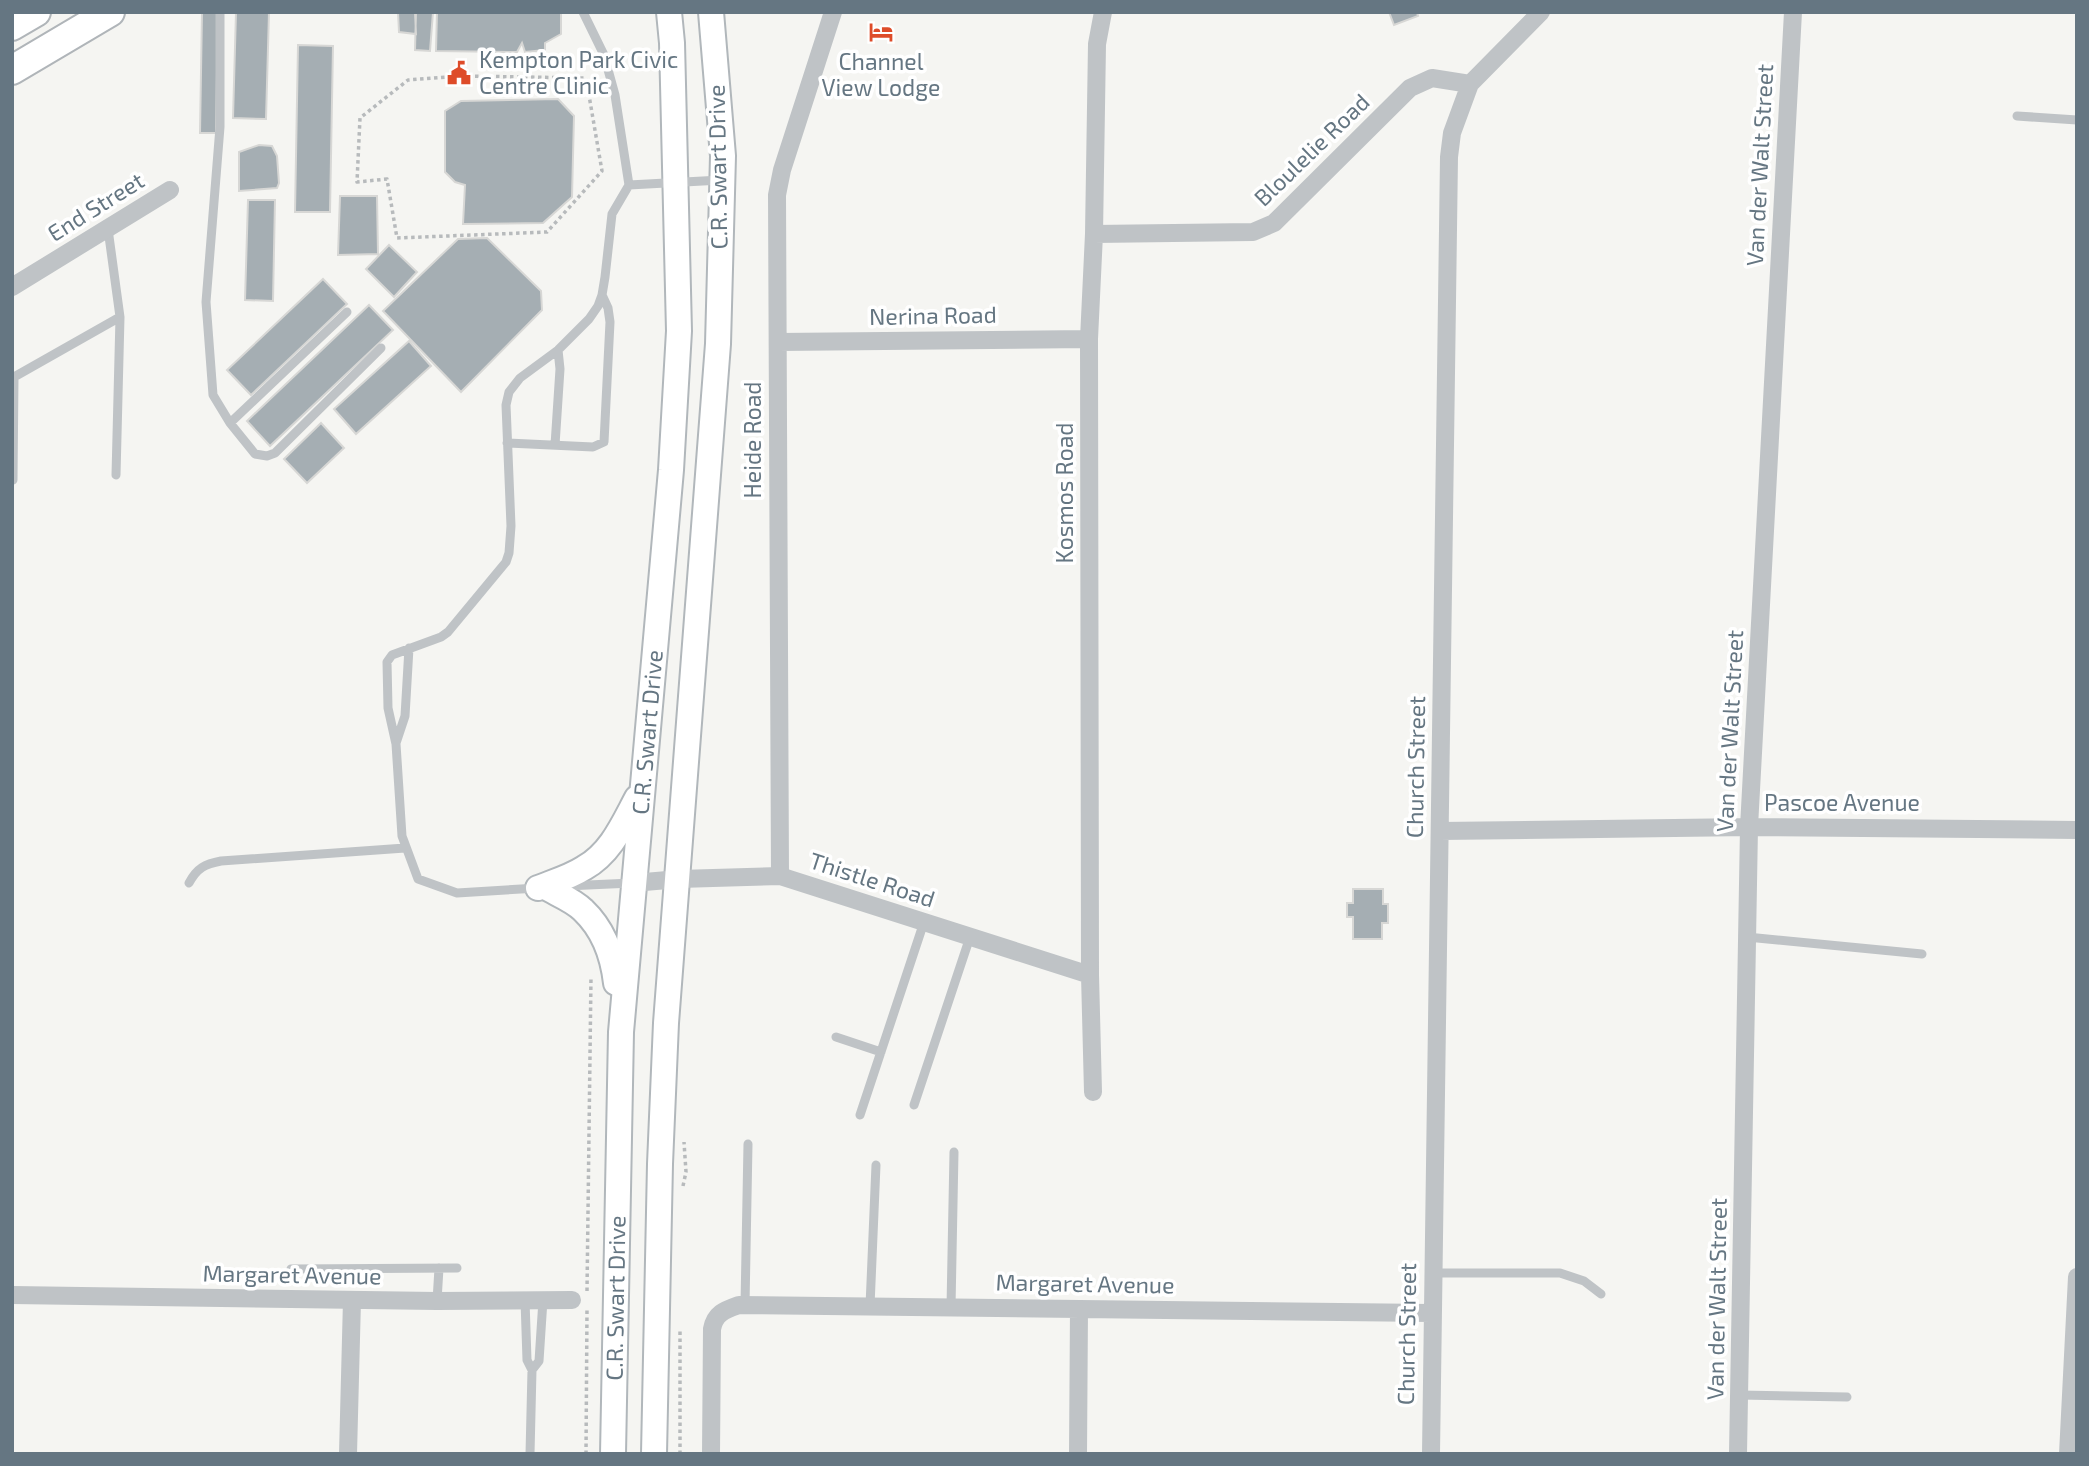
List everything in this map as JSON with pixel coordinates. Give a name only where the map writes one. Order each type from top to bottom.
[{"type":"main road","points":[[12,26],[36,12]]},
{"type":"main road","points":[[12,70],[110,12]]},
{"type":"main road","name":"C.R. Swart Drive","points":[[613,1454],[621,1032],[671,470],[679,331],[669,12]]},
{"type":"main road","name":"C.R. Swart Drive","points":[[654,1454],[660,1151],[666,1023],[718,344],[723,156],[712,12]]},
{"type":"main road","points":[[542,888],[583,869],[605,852],[643,787]]},
{"type":"main road","points":[[542,888],[581,908],[607,943],[615,970],[621,1032]]},
{"type":"street","name":"Heide Road","points":[[780,876],[777,195],[782,170],[833,12]]},
{"type":"street","name":"Kosmos Road","points":[[1093,1092],[1090,975],[1089,339],[1094,234],[1097,44],[1103,12]]},
{"type":"street","points":[[1470,84],[1541,12]]},
{"type":"street","name":"Van der Walt Street","points":[[1738,1454],[1749,827],[1793,12]]},
{"type":"street","name":"Bloulelie Road","points":[[1094,234],[1253,232],[1266,228],[1410,88],[1432,78],[1470,84]]},
{"type":"street","name":"Church Street","points":[[1431,1454],[1448,157],[1452,133],[1470,84]]},
{"type":"street","name":"End Street","points":[[12,287],[170,190]]},
{"type":"street","name":"Nerina Road","points":[[778,342],[1089,339]]},
{"type":"street","name":"Pascoe Avenue","points":[[1440,831],[1749,827],[2077,830]]},
{"type":"street","name":"Thistle Road","points":[[633,883],[780,876],[1090,975]]},
{"type":"street","points":[[2068,1454],[2077,1277]]},
{"type":"street","name":"Margaret Avenue","points":[[12,1295],[437,1301],[572,1300]]},
{"type":"street","points":[[348,1454],[352,1300]]},
{"type":"street","points":[[711,1454],[712,1329],[717,1315],[742,1305]]},
{"type":"street","name":"Margaret Avenue","points":[[742,1305],[1431,1313]]},
{"type":"street","points":[[1078,1454],[1079,1309]]},
{"type":"lane","points":[[220,12],[220,127],[206,302],[214,395],[230,423],[255,454],[267,456],[275,453],[381,348]]},
{"type":"lane","points":[[583,12],[604,55],[615,94],[629,185],[612,215],[609,226],[602,295],[589,319],[558,350],[520,378],[509,392],[506,405],[511,526],[506,562],[448,632],[389,656],[388,708],[396,744],[402,836],[418,879],[457,893],[633,883]]},
{"type":"lane","points":[[2017,116],[2077,120]]},
{"type":"lane","points":[[629,185],[722,180]]},
{"type":"lane","points":[[108,229],[120,317],[116,475]]},
{"type":"lane","points":[[507,443],[593,447],[604,442],[610,322],[602,295]]},
{"type":"lane","points":[[230,423],[348,312]]},
{"type":"lane","points":[[13,480],[14,377],[120,317]]},
{"type":"lane","points":[[555,445],[560,369],[558,350]]},
{"type":"lane","points":[[396,744],[405,716],[409,648]]},
{"type":"lane","points":[[189,883],[194,873],[206,864],[221,861],[405,848]]},
{"type":"lane","points":[[860,1115],[924,922]]},
{"type":"lane","points":[[914,1105],[970,937]]},
{"type":"lane","points":[[1747,937],[1922,954]]},
{"type":"lane","points":[[836,1037],[881,1052]]},
{"type":"lane","points":[[742,1305],[748,1144]]},
{"type":"lane","points":[[951,1307],[954,1152]]},
{"type":"lane","points":[[870,1306],[876,1165]]},
{"type":"lane","points":[[437,1301],[439,1268]]},
{"type":"lane","points":[[292,1269],[457,1268]]},
{"type":"lane","points":[[1432,1273],[1560,1273],[1584,1281],[1601,1294]]},
{"type":"lane","points":[[525,1300],[527,1360],[532,1370],[530,1454]]},
{"type":"lane","points":[[532,1370],[540,1360],[543,1300]]},
{"type":"lane","points":[[1739,1395],[1847,1397]]},
{"type":"path","points":[[461,76],[586,78],[597,144],[601,171],[547,232],[397,238],[387,179],[357,182],[359,118],[408,79],[461,76]]},
{"type":"path","points":[[586,1454],[588,1090],[592,967]]},
{"type":"path","points":[[681,1193],[686,1172],[684,1136]]},
{"type":"path","points":[[680,1323],[680,1454]]},
{"type":"building","points":[[202,12],[218,12],[216,133],[200,133]]},
{"type":"building","points":[[236,12],[269,12],[266,119],[233,118]]},
{"type":"building","points":[[398,12],[415,12],[416,34],[399,32]]},
{"type":"building","points":[[416,12],[433,12],[430,51],[415,50]]},
{"type":"building","points":[[437,12],[561,12],[561,34],[545,43],[545,50],[525,52],[522,43],[517,52],[436,51]]},
{"type":"building","points":[[1389,12],[1417,12],[1418,16],[1394,25]]},
{"type":"building","points":[[298,45],[333,46],[330,212],[295,212]]},
{"type":"building","points":[[558,99],[574,116],[572,197],[543,223],[463,224],[465,185],[455,182],[445,172],[445,111],[461,101]]},
{"type":"building","points":[[259,145],[272,146],[277,156],[277,188],[239,191],[239,152]]},
{"type":"building","points":[[340,196],[377,196],[378,254],[338,255]]},
{"type":"building","points":[[248,200],[275,200],[273,301],[245,300]]},
{"type":"building","points":[[487,238],[541,291],[542,310],[461,392],[383,311],[458,239]]},
{"type":"building","points":[[389,245],[417,272],[394,297],[366,269]]},
{"type":"building","points":[[323,279],[347,304],[251,395],[227,370]]},
{"type":"building","points":[[369,305],[393,330],[270,446],[247,421]]},
{"type":"building","points":[[409,341],[431,366],[356,434],[334,409]]},
{"type":"building","points":[[321,423],[344,448],[307,483],[284,459]]},
{"type":"building","points":[[1353,889],[1383,889],[1383,904],[1388,904],[1388,923],[1382,923],[1382,939],[1353,939],[1353,917],[1347,917],[1347,903],[1353,903]]},
{"type":"place","name":"Channel View Lodge","points":[[881,32]]},
{"type":"place","name":"Kempton Park Civic Centre Clinic","points":[[459,73]]}]
